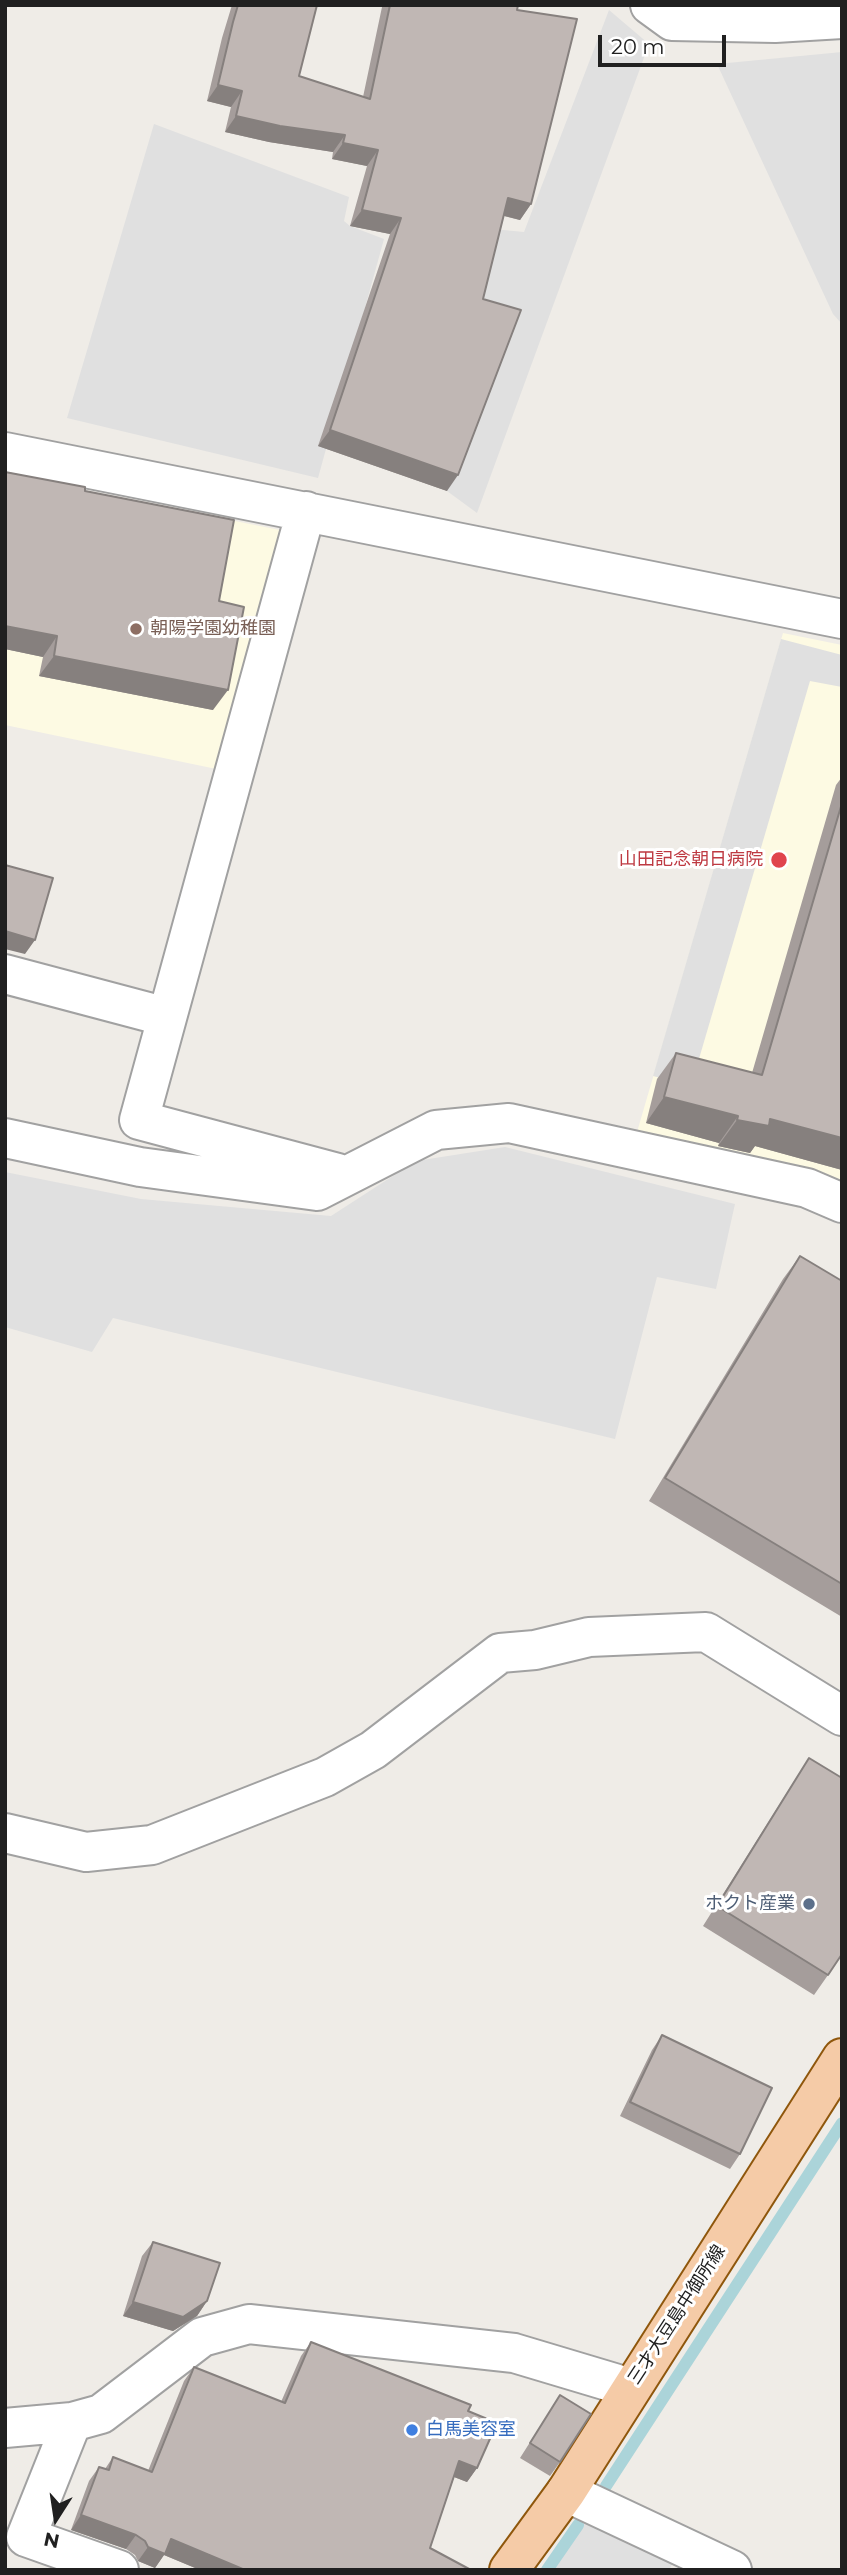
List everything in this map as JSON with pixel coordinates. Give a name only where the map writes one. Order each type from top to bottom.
[{"type":"main road","name":"三才大豆島中御所線","points":[[509,2570],[566,2491],[842,2058]]},
{"type":"street","points":[[650,5],[672,21],[775,23],[842,19]]},
{"type":"street","points":[[5,452],[842,619]]},
{"type":"street","points":[[306,511],[139,1120],[346,1175]]},
{"type":"street","points":[[5,974],[167,1017]]},
{"type":"street","points":[[5,1138],[140,1167],[317,1191],[436,1130],[509,1123],[807,1188],[842,1203]]},
{"type":"street","points":[[5,1833],[86,1853],[152,1845],[325,1777],[373,1750],[499,1653],[535,1650],[589,1637],[706,1632],[842,1716]]},
{"type":"street","points":[[5,2428],[72,2422],[101,2414],[202,2337],[249,2324],[514,2353],[631,2388]]},
{"type":"street","points":[[72,2422],[26,2537],[119,2570]]},
{"type":"street","points":[[566,2491],[732,2570]]},
{"type":"shaded area","points":[[609,10],[649,44],[477,513],[447,491],[510,327],[472,316],[493,229],[524,232]]},
{"type":"shaded area","points":[[842,52],[842,324],[833,314],[717,64]]},
{"type":"shaded area","points":[[154,124],[349,197],[344,221],[384,239],[318,478],[67,418]]},
{"type":"shaded area","name":"朝陽学園幼稚園","points":[[5,475],[295,533],[226,771],[5,725]]},
{"type":"shaded area","name":"山田記念朝日病院","points":[[783,633],[842,645],[842,1190],[637,1132]]},
{"type":"shaded area","points":[[781,639],[842,655],[842,687],[810,681],[691,1086],[653,1076]]},
{"type":"shaded area","points":[[505,1147],[735,1204],[716,1289],[657,1277],[615,1439],[113,1318],[92,1352],[5,1327],[5,1172],[141,1199],[331,1216],[416,1161]]},
{"type":"shaded area","points":[[590,2515],[678,2555],[669,2570],[553,2570]]},
{"type":"building","points":[[238,5],[317,5],[299,76],[370,99],[390,5],[518,5],[517,10],[577,19],[531,204],[508,198],[483,299],[521,310],[458,475],[330,430],[401,218],[362,210],[378,150],[343,143],[345,135],[280,126],[236,116],[242,91],[218,85]]},
{"type":"building","points":[[5,472],[85,487],[85,491],[234,520],[219,601],[244,607],[228,690],[54,656],[57,636],[5,626]]},
{"type":"building","points":[[842,803],[842,1138],[770,1119],[769,1126],[737,1120],[738,1116],[664,1097],[676,1053],[762,1075]]},
{"type":"building","points":[[5,865],[53,878],[35,940],[5,931]]},
{"type":"building","points":[[800,1256],[842,1281],[842,1584],[665,1478]]},
{"type":"building","points":[[809,1758],[842,1778],[842,1954],[828,1975],[717,1906]]},
{"type":"building","points":[[662,2035],[772,2088],[740,2154],[630,2102]]},
{"type":"building","points":[[153,2242],[220,2263],[207,2301],[183,2317],[133,2302]]},
{"type":"building","points":[[311,2342],[471,2405],[468,2411],[497,2423],[477,2468],[459,2461],[430,2548],[471,2570],[245,2570],[171,2539],[165,2554],[148,2547],[145,2541],[136,2535],[81,2515],[99,2467],[109,2470],[113,2457],[152,2472],[194,2367],[285,2403]]},
{"type":"building","points":[[560,2395],[591,2414],[560,2462],[530,2443]]},
{"type":"waterway","points":[[606,2486],[842,2123]]},
{"type":"waterway","points":[[547,2570],[578,2525]]},
{"type":"place","name":"朝陽学園幼稚園","points":[[136,629]]},
{"type":"place","name":"山田記念朝日病院","points":[[779,860]]},
{"type":"place","name":"ホクト産業","points":[[809,1904]]},
{"type":"place","name":"白馬美容室","points":[[412,2430]]}]
